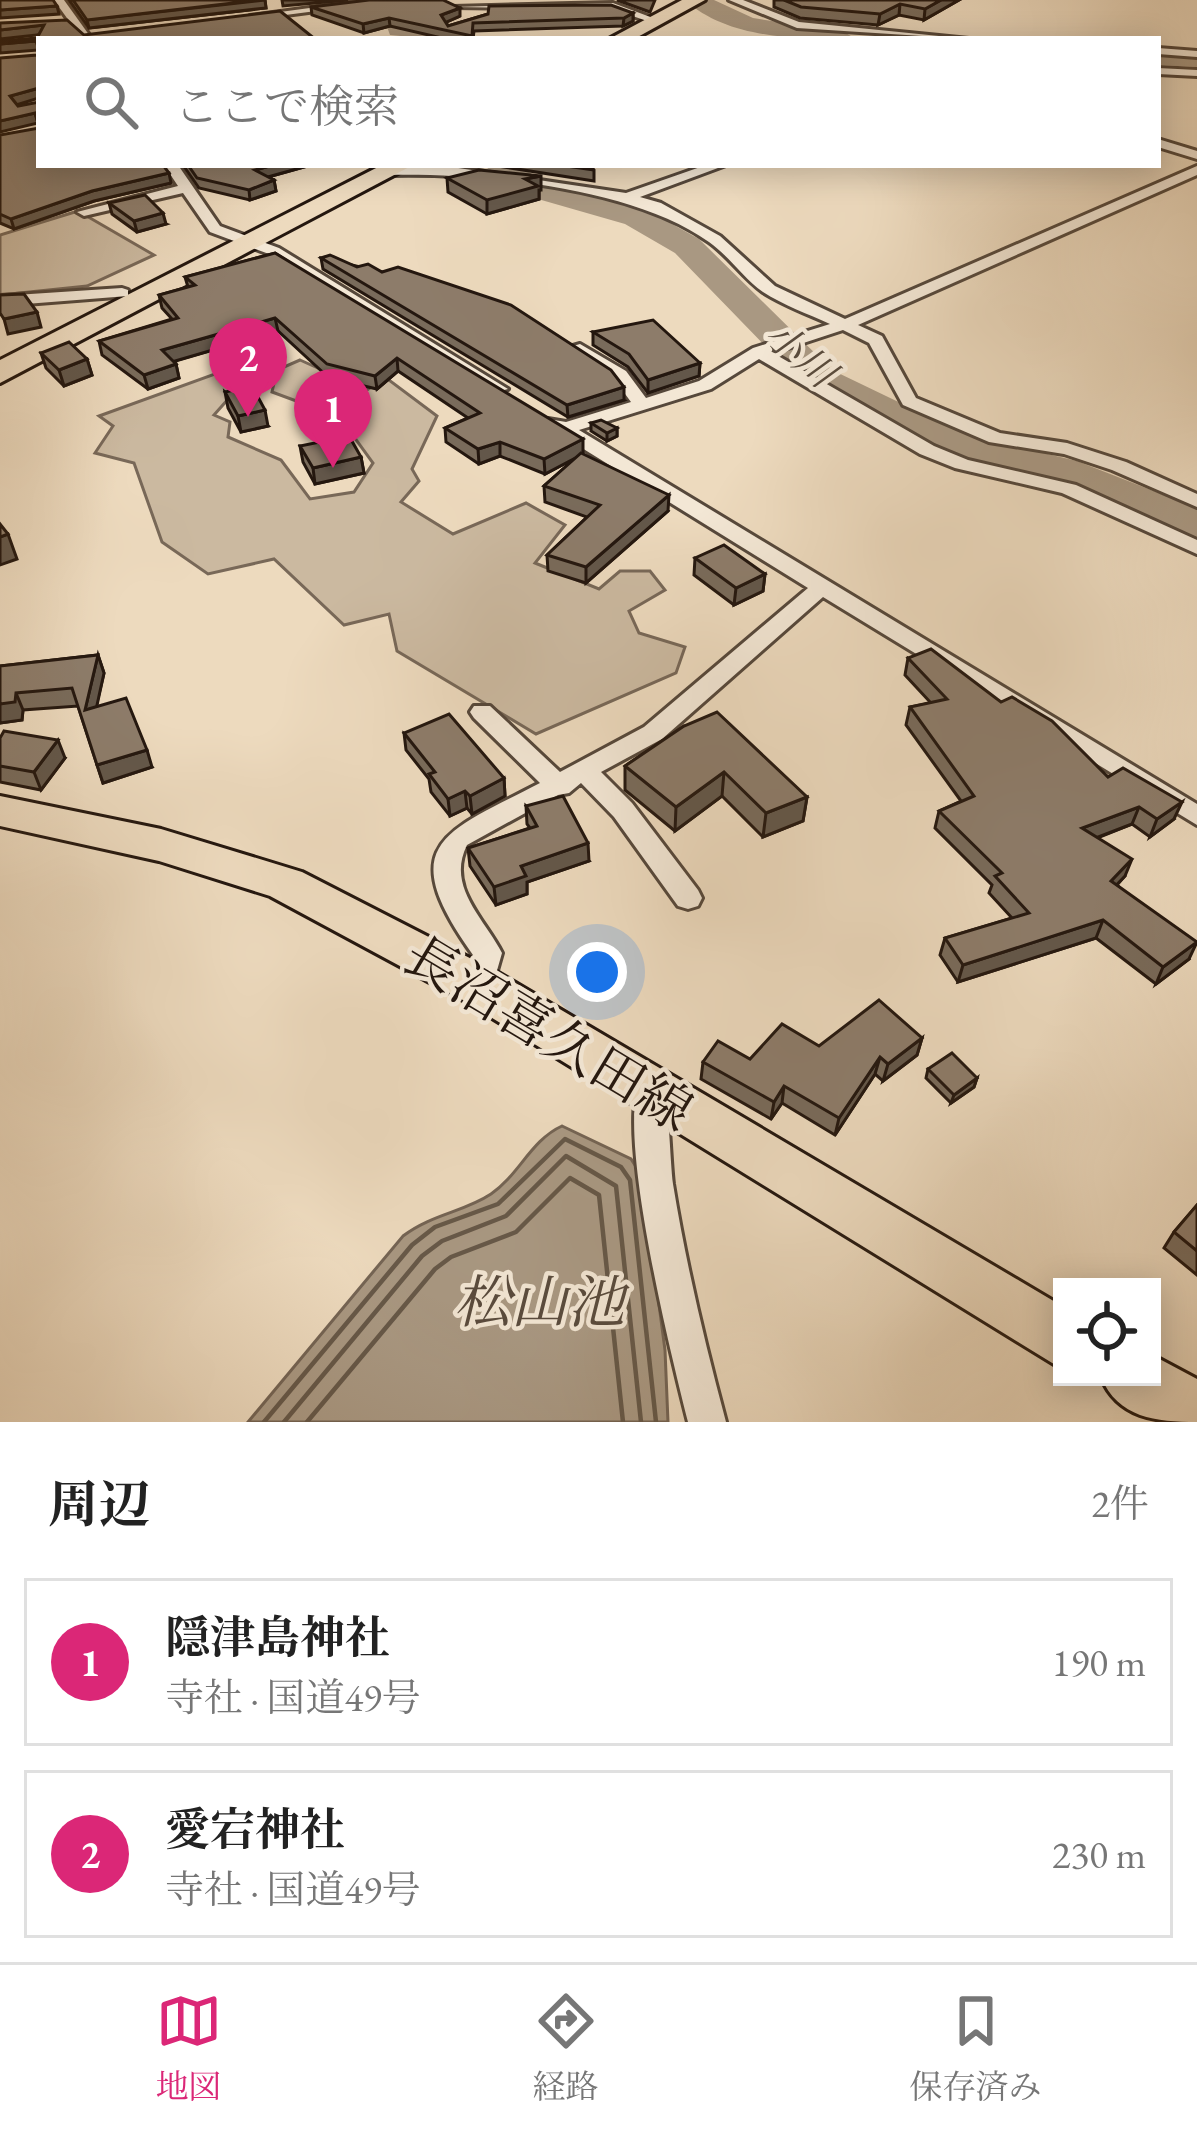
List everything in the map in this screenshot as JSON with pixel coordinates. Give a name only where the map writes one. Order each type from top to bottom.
[{"type":"highway","points":[[650,33],[685,5],[715,0]]},
{"type":"highway","points":[[0,356],[386,168]]},
{"type":"highway","points":[[0,373],[243,239]]},
{"type":"main road","name":"長沼喜久田線","points":[[0,811],[161,845],[286,884],[480,986],[1053,1335]]},
{"type":"main road","points":[[1148,1386],[1197,1413]]},
{"type":"street","points":[[58,0],[85,36],[109,33]]},
{"type":"street","points":[[275,0],[295,11]]},
{"type":"street","points":[[248,17],[390,0]]},
{"type":"street","points":[[442,0],[494,24]]},
{"type":"street","points":[[734,0],[797,25],[928,36]]},
{"type":"street","points":[[458,7],[614,6],[650,33]]},
{"type":"street","points":[[466,23],[482,18]]},
{"type":"street","points":[[58,22],[74,21]]},
{"type":"street","points":[[1161,51],[1197,54]]},
{"type":"street","points":[[1161,71],[1197,73]]},
{"type":"street","points":[[1161,144],[1197,155]]},
{"type":"street","points":[[173,168],[204,219],[513,398]]},
{"type":"street","points":[[407,168],[627,197],[716,239],[769,289],[876,340],[909,401],[996,438],[1067,449],[1119,466],[1197,501]]},
{"type":"street","points":[[627,197],[710,168]]},
{"type":"street","points":[[564,429],[705,385],[775,346],[845,323],[1197,170]]},
{"type":"street","points":[[84,212],[186,188]]},
{"type":"street","points":[[0,301],[122,293]]},
{"type":"street","points":[[563,339],[620,375],[641,404]]},
{"type":"street","points":[[775,346],[927,450],[962,464],[1069,489],[1197,548]]},
{"type":"street","points":[[533,410],[1197,817]]},
{"type":"street","points":[[480,986],[488,953],[459,913],[446,863],[458,838],[560,788],[653,733],[822,586]]},
{"type":"street","points":[[482,712],[560,788]]},
{"type":"street","points":[[586,773],[623,810],[688,898]]},
{"type":"street","points":[[651,1092],[647,1106],[651,1153],[706,1422]]},
{"type":"shaded area","points":[[78,211],[154,255],[87,286],[0,295],[0,235]]},
{"type":"shaded area","points":[[300,360],[367,390],[385,377],[437,416],[412,469],[419,481],[401,502],[453,534],[526,503],[565,525],[535,563],[599,589],[620,571],[650,571],[665,590],[629,611],[639,633],[685,647],[676,673],[536,734],[397,651],[389,614],[344,625],[274,559],[208,574],[162,542],[134,463],[95,453],[113,426],[99,416],[223,371],[245,380],[214,415],[230,422],[228,437],[281,460],[310,499],[354,492],[373,463],[354,437],[359,416],[326,412],[272,392],[277,370]]},
{"type":"water","name":"松山池","points":[[562,1126],[631,1159],[642,1176],[665,1350],[668,1422],[248,1422],[403,1236],[491,1194],[542,1140]]},
{"type":"building","points":[[0,0],[53,0],[57,6],[0,10]]},
{"type":"building","points":[[73,0],[259,0],[87,20]]},
{"type":"building","points":[[369,0],[443,0],[460,8],[441,15],[448,26],[488,14],[489,6],[611,5],[633,13],[624,18],[473,23],[472,36],[389,18],[363,24],[311,7]]},
{"type":"building","points":[[784,0],[941,0],[925,9],[900,4],[880,14],[801,7]]},
{"type":"building","points":[[280,11],[311,36],[38,36],[44,25],[0,30],[0,23],[67,20],[84,35]]},
{"type":"building","points":[[36,38],[0,44],[0,41]]},
{"type":"building","points":[[36,55],[36,89],[10,96],[18,106],[36,103],[36,116],[0,121],[0,58]]},
{"type":"building","points":[[36,129],[36,168],[165,168],[169,173],[92,191],[11,219],[0,214],[0,135]]},
{"type":"building","points":[[190,168],[262,168],[255,170],[274,180],[249,190],[197,178]]},
{"type":"building","points":[[479,170],[541,176],[525,179],[538,186],[487,200],[447,178]]},
{"type":"building","points":[[145,195],[163,213],[134,221],[109,203]]},
{"type":"building","points":[[275,253],[583,439],[544,459],[500,442],[478,449],[445,428],[480,413],[397,358],[375,376],[327,364],[275,318],[162,350],[176,364],[144,375],[99,341],[178,318],[159,295],[195,285],[185,277]]},
{"type":"building","points":[[330,255],[382,272],[398,267],[511,305],[611,370],[624,387],[567,405],[321,258]]},
{"type":"building","points":[[24,294],[37,312],[4,319],[0,295]]},
{"type":"building","points":[[653,320],[700,363],[648,380],[629,354],[593,332]]},
{"type":"building","points":[[69,342],[87,359],[59,370],[41,353]]},
{"type":"building","points":[[252,386],[265,410],[238,416],[225,392]]},
{"type":"building","points":[[601,420],[617,428],[607,433],[591,423]]},
{"type":"building","points":[[349,436],[361,457],[313,468],[300,446]]},
{"type":"building","points":[[581,453],[669,495],[586,567],[547,555],[600,505],[544,486]]},
{"type":"building","points":[[724,545],[765,574],[736,588],[695,558]]},
{"type":"building","points":[[931,649],[1001,702],[1012,697],[1052,721],[1108,777],[1123,768],[1182,802],[1157,819],[1139,807],[1082,828],[1132,859],[1111,881],[1197,942],[1163,967],[1103,920],[963,965],[945,938],[1029,913],[995,876],[1002,873],[939,811],[974,796],[910,707],[947,699],[908,658]]},
{"type":"building","points":[[98,655],[85,710],[126,698],[147,750],[97,765],[72,688],[16,693],[15,702],[0,704],[0,666]]},
{"type":"building","points":[[717,712],[807,797],[766,813],[724,772],[676,807],[625,766],[684,726]]},
{"type":"building","points":[[449,714],[504,778],[470,796],[465,791],[448,799],[429,774],[435,772],[404,733]]},
{"type":"building","points":[[4,731],[58,740],[34,772],[0,766]]},
{"type":"building","points":[[563,796],[588,843],[521,866],[526,876],[494,887],[468,848],[537,826],[526,806]]},
{"type":"building","points":[[879,1000],[922,1038],[888,1064],[880,1057],[839,1118],[784,1086],[774,1102],[703,1062],[718,1041],[750,1059],[782,1024],[819,1046]]},
{"type":"building","points":[[952,1053],[977,1078],[954,1095],[928,1069]]},
{"type":"building","points":[[1197,1205],[1197,1251],[1174,1232]]},
{"type":"waterway","name":"小川","points":[[397,0],[392,10],[398,30],[413,36]]},
{"type":"waterway","points":[[696,0],[747,24],[825,36]]},
{"type":"waterway","points":[[1161,58],[1197,60]]},
{"type":"waterway","name":"小川","points":[[503,168],[535,189],[636,217],[687,246],[717,271],[818,378],[953,445],[1062,470],[1197,524]]},
{"type":"place","name":"愛宕神社","points":[[248,417]]},
{"type":"place","name":"隠津島神社","points":[[333,468]]}]
